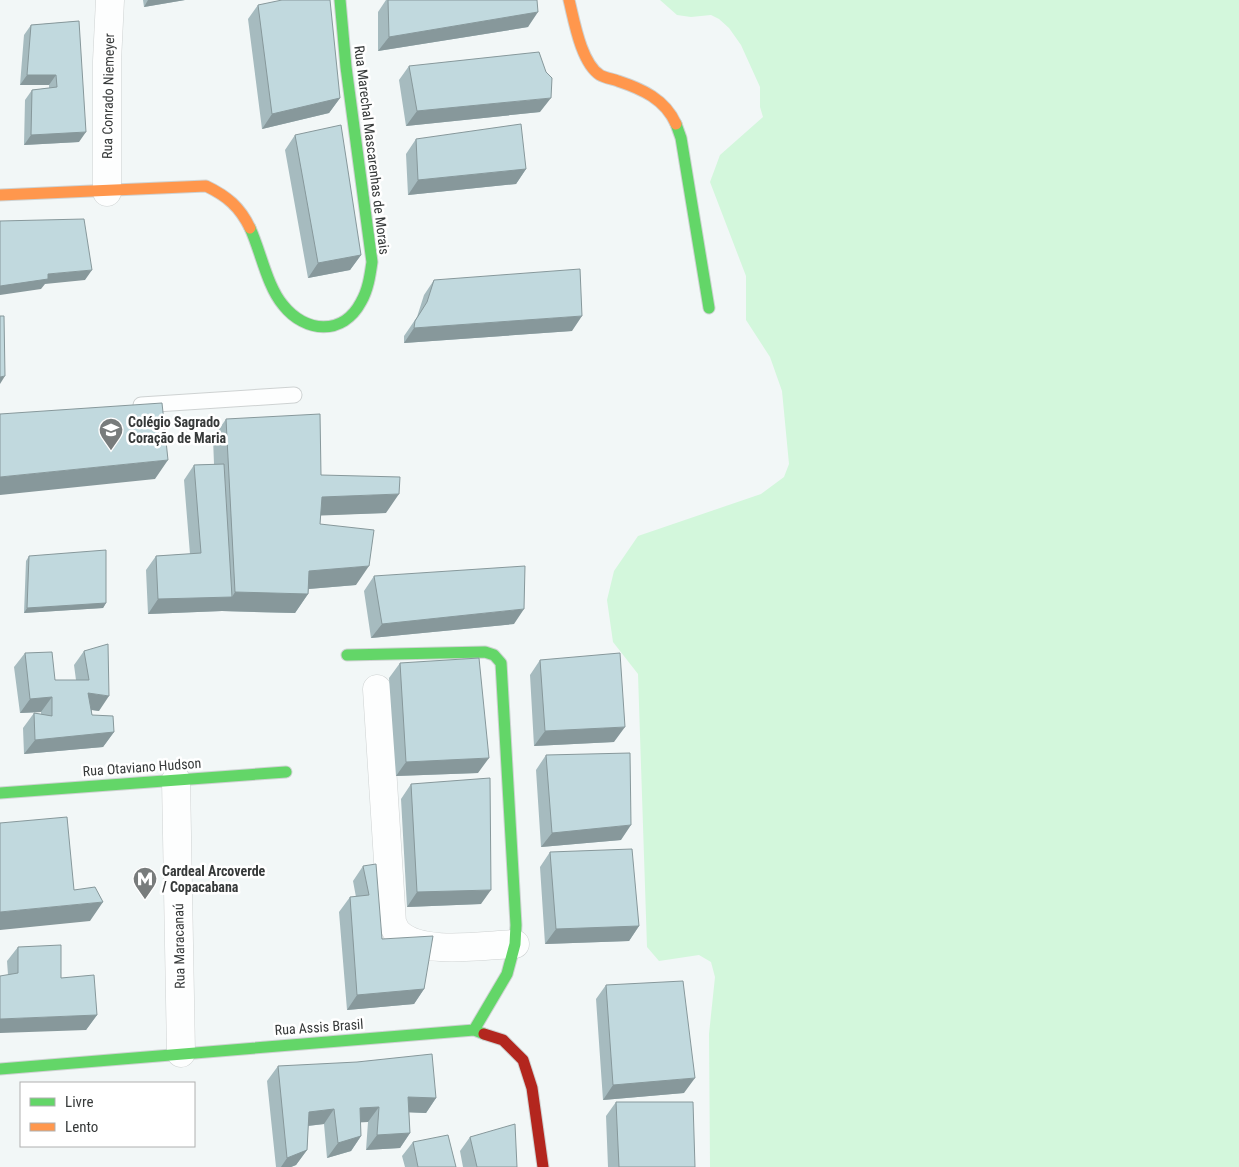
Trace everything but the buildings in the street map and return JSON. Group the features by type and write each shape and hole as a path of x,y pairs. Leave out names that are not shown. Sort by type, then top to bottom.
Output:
{"street":[{"name":"Rua Conrado Niemeyer","path":"107,192 107,61 110,0"},
{"name":"Rua Marechal Mascarenhas de Morais","path":"0,195 107,192 206,186 223,193 239,209 250,229 276,296 290,314 305,325 319,328 337,325 351,317 365,298 371,278 372,262 346,67 340,0"},
{"path":"568,0 589,63 594,69 600,75 652,94 664,104 674,120 681,138 709,308"},
{"path":"347,655 486,652 494,655 501,663 516,925 515,944 507,974 474,1030"},
{"path":"378,689 392,923 397,932 410,940 429,947 515,944"},
{"name":"Rua Otaviano Hudson","path":"0,793 286,772"},
{"name":"Rua Maracanaú","path":"176,780 181,1053"},
{"name":"Rua Assis Brasil","path":"0,1069 474,1030 503,1040 523,1060 532,1088 543,1167"}],"lane":[{"path":"127,406 294,395"}],"green space":[{"path":"660,0 1239,0 1239,1167 710,1167 709,1034 715,977 711,962 699,955 659,961 647,947 638,674 613,642 607,600 614,571 638,536 761,494 784,477 789,464 782,391 770,357 746,320 746,276 710,182 720,155 763,117 760,107 760,87 741,45 729,28 719,19 711,15 691,17 677,15"}],"traffic: fast":[{"path":"250,228 268,279 277,297 292,314 302,321 324,327 344,321 353,313 365,293 372,262 346,67 340,0"},
{"path":"676,124 681,138 709,308"},
{"path":"347,655 485,652 494,655 501,663 516,925 515,944 507,974 474,1030"},
{"path":"0,793 286,772"},
{"path":"0,1069 474,1030 484,1034"}],"traffic: slow":[{"path":"569,0 579,40 593,69 602,76 652,96 666,108 676,124"},
{"path":"0,195 206,186 232,203 242,214 250,228"}],"traffic: jam":[{"path":"484,1034 503,1040 523,1060 532,1088 543,1167"}],"place":[{"name":"Colégio Sagrado Coração de Maria","path":"111,451"},
{"name":"Cardeal Arcoverde / Copacabana","path":"145,900"}]}
